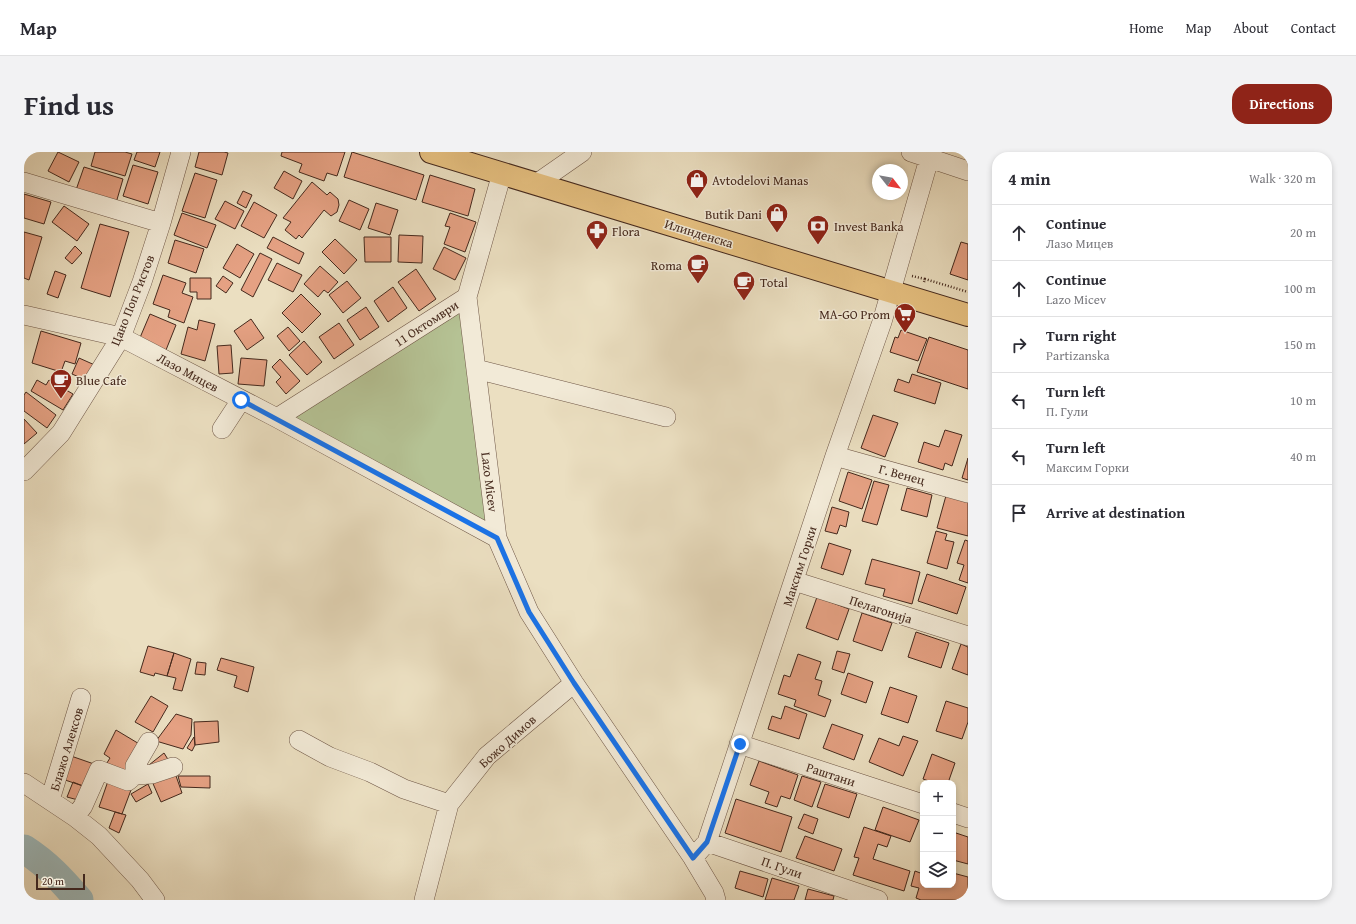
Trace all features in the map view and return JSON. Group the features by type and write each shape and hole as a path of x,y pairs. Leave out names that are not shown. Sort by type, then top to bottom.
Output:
{"main road":[{"name":"Илинденска","path":"431,152 968,315"}],"street":[{"name":"Цано Поп Ристов","path":"24,471 61,433 121,337 142,282 161,223 181,152"},
{"path":"536,184 582,152"},
{"path":"911,152 930,155 968,171"},
{"name":"Максим Горки","path":"707,842 835,456 879,330 930,155"},
{"name":"11 Октомври","path":"277,418 467,297 502,173"},
{"path":"24,182 161,223"},
{"name":"Lazo Micev","path":"467,297 497,538"},
{"name":"Лазо Мицев","path":"24,315 121,337 277,418"},
{"path":"476,369 666,417"},
{"path":"222,429 241,400"},
{"name":"Lazo Micev","path":"277,418 497,538"},
{"name":"Г. Венец","path":"835,456 968,492"},
{"path":"497,538 529,612 574,683 693,858 716,898"},
{"name":"Пелагонија","path":"794,581 968,636"},
{"name":"Божо Димов","path":"424,900 448,804 487,756 574,683"},
{"name":"Блажо Алексов","path":"50,800 81,698"},
{"path":"299,740 330,757 370,772 404,789 448,804"},
{"path":"135,775 135,766 149,742"},
{"name":"Раштани","path":"740,744 920,803"},
{"path":"75,817 83,806 99,770 128,781 135,775 152,774 172,767"},
{"name":"Блажо Алексов","path":"24,783 75,817 98,836 140,880 155,900"},
{"path":"956,814 968,818"},
{"path":"693,858 707,842"},
{"name":"П. Гули","path":"707,842 878,900"}],"green space":[{"path":"467,297 497,538 277,418"}],"building":[{"path":"58,152 79,162 69,182 48,171"},
{"path":"95,152 125,152 132,154 125,176 91,166"},
{"path":"137,152 160,152 155,167 134,160"},
{"path":"199,152 228,153 222,175 195,167"},
{"path":"282,152 345,152 337,176 327,173 324,181 299,172 302,164 281,156"},
{"path":"352,152 424,175 416,200 344,177"},
{"path":"133,165 158,172 148,204 123,196"},
{"path":"84,167 123,179 116,203 76,190"},
{"path":"284,171 302,181 293,199 274,188"},
{"path":"195,173 217,180 205,218 182,211"},
{"path":"430,175 475,189 468,216 422,202"},
{"path":"312,182 327,195 330,192 338,199 339,205 337,212 331,216 324,210 302,238 299,235 296,239 285,230 291,222 283,218"},
{"path":"243,191 252,195 246,208 237,203"},
{"path":"24,194 51,202 44,224 24,218"},
{"path":"349,200 369,209 360,230 339,221"},
{"path":"225,201 244,211 235,229 215,219"},
{"path":"254,202 277,215 264,238 241,226"},
{"path":"376,203 398,210 390,235 368,228"},
{"path":"64,206 89,224 77,241 52,222"},
{"path":"182,213 216,225 207,248 174,235"},
{"path":"450,213 476,222 465,252 444,244 450,227 445,226"},
{"path":"100,224 129,232 110,297 81,288"},
{"path":"24,232 42,237 29,280 24,278"},
{"path":"399,235 423,236 422,263 398,262"},
{"path":"273,237 304,253 299,264 267,248"},
{"path":"364,237 391,237 391,262 365,262"},
{"path":"335,239 357,260 344,274 322,252"},
{"path":"175,240 204,249 196,273 168,263"},
{"path":"961,242 968,244 968,280 950,274"},
{"path":"237,244 254,254 240,278 223,268"},
{"path":"75,246 82,253 72,264 65,258"},
{"path":"444,247 466,258 455,280 433,269"},
{"path":"260,253 272,259 253,297 241,290"},
{"path":"277,263 302,275 293,292 268,280"},
{"path":"320,266 338,282 328,293 324,290 318,297 304,284"},
{"path":"416,269 436,299 419,311 398,282"},
{"path":"55,271 66,275 58,298 47,294"},
{"path":"163,275 186,283 182,293 193,297 184,323 168,317 170,310 153,304"},
{"path":"223,276 233,283 226,293 216,286"},
{"path":"190,278 211,278 211,299 197,299 197,292 190,292"},
{"path":"347,281 361,298 343,313 329,295"},
{"path":"393,287 407,308 388,322 374,301"},
{"path":"301,294 321,314 302,333 282,313"},
{"path":"366,307 379,327 360,340 347,320"},
{"path":"150,314 176,325 166,350 139,340"},
{"path":"251,319 264,338 247,350 234,331"},
{"path":"199,320 215,324 205,361 181,354 188,327 197,330"},
{"path":"339,323 354,345 334,359 319,337"},
{"path":"288,327 300,341 289,351 277,336"},
{"path":"901,330 927,339 918,361 890,352 895,337 898,338"},
{"path":"41,331 81,343 75,364 65,361 61,372 32,363"},
{"path":"929,337 968,350 968,389 917,372"},
{"path":"304,341 322,362 307,375 289,355"},
{"path":"231,345 233,373 219,374 217,346"},
{"path":"79,358 97,366 90,382 72,374"},
{"path":"241,358 267,360 264,386 238,384"},
{"path":"280,359 300,381 286,394 276,382 281,377 272,367"},
{"path":"912,374 941,383 935,404 894,391 898,379 909,383"},
{"path":"37,380 46,385 49,380 73,394 63,410 31,391"},
{"path":"26,392 56,415 47,428 24,411 24,395"},
{"path":"873,415 898,423 885,457 861,448"},
{"path":"24,419 37,433 24,444"},
{"path":"945,430 962,435 952,466 945,463 943,470 918,462 924,442 939,447"},
{"path":"968,458 968,480 962,478"},
{"path":"848,472 872,480 862,509 839,501"},
{"path":"874,481 889,485 877,525 862,521"},
{"path":"907,488 932,495 927,517 901,510"},
{"path":"947,492 968,498 968,536 937,528"},
{"path":"832,507 849,512 846,527 840,525 837,534 825,531"},
{"path":"936,531 947,534 945,540 954,542 947,569 927,563"},
{"path":"965,540 968,541 968,583 959,580 964,565 957,563"},
{"path":"829,543 851,550 843,575 821,568"},
{"path":"872,559 920,572 912,604 883,596 885,589 865,584"},
{"path":"927,574 966,587 957,614 918,601"},
{"path":"817,597 849,609 838,640 806,628"},
{"path":"862,613 892,623 882,651 853,641"},
{"path":"916,632 949,643 941,668 908,657"},
{"path":"961,644 968,647 968,675 952,669"},
{"path":"148,646 174,653 167,676 155,673 154,676 140,672"},
{"path":"837,651 850,654 844,673 832,669"},
{"path":"174,653 191,659 182,691 173,689 176,678 167,676"},
{"path":"798,654 821,662 815,679 822,681 818,695 831,700 825,717 794,706 796,700 778,694 784,675 790,677"},
{"path":"221,658 254,667 248,692 234,687 237,676 217,670"},
{"path":"197,662 206,663 205,675 195,674"},
{"path":"848,673 873,682 866,703 841,694"},
{"path":"890,687 917,696 908,723 881,714"},
{"path":"151,696 168,706 153,732 135,722"},
{"path":"946,701 968,708 968,722 962,739 936,731"},
{"path":"785,706 807,714 799,739 768,729 772,716 781,719"},
{"path":"176,714 192,719 191,735 183,749 156,741"},
{"path":"218,721 219,742 195,745 194,722"},
{"path":"832,724 863,735 854,760 823,748"},
{"path":"116,730 141,745 123,775 105,766 110,758 104,754"},
{"path":"903,736 918,741 903,776 869,762 879,738 899,746"},
{"path":"194,737 195,745 192,751 187,748"},
{"path":"164,753 169,761 158,767 149,765"},
{"path":"932,754 955,763 949,780 923,779"},
{"path":"71,756 94,764 86,787 62,779"},
{"path":"759,761 798,775 790,799 781,796 777,807 765,803 769,792 750,785"},
{"path":"175,773 182,793 161,802 151,779"},
{"path":"178,776 210,776 210,788 181,787"},
{"path":"802,776 821,782 812,807 794,800"},
{"path":"108,781 131,790 122,814 99,807"},
{"path":"73,782 83,786 78,800 67,797"},
{"path":"148,784 152,793 136,802 131,794"},
{"path":"825,784 857,794 849,818 817,807"},
{"path":"736,799 792,817 781,852 725,833"},
{"path":"883,807 919,820 910,842 875,830"},
{"path":"115,812 126,815 119,833 109,828"},
{"path":"804,814 818,819 813,834 798,828"},
{"path":"864,827 891,836 887,847 878,844 873,859 910,871 904,891 853,875 859,858 854,857"},
{"path":"956,833 968,837 968,864 956,861"},
{"path":"805,836 842,849 834,871 796,858"},
{"path":"740,871 768,879 763,897 735,888"},
{"path":"915,871 920,873 920,888 956,888 956,874 968,877 968,894 967,893 965,900 921,900 916,898 919,888 911,886"},
{"path":"772,878 799,886 794,900 765,900"},
{"path":"808,889 834,896 833,900 805,900"}],"waterway":[{"path":"24,849 40,860 53,872 79,900"}],"place":[{"name":"Avtodelovi Manas","path":"697,200"},
{"name":"Butik Dani","path":"777,234"},
{"name":"Invest Banka","path":"818,246"},
{"name":"Flora","path":"597,250"},
{"name":"Roma","path":"698,284"},
{"name":"Total","path":"744,302"},
{"name":"MA-GO Prom","path":"905,334"},
{"name":"Blue Cafe","path":"61,400"}],"route":[{"path":"241,400 277,418 388,480 497,538 529,612 574,683 693,858 707,842 740,744"}]}
